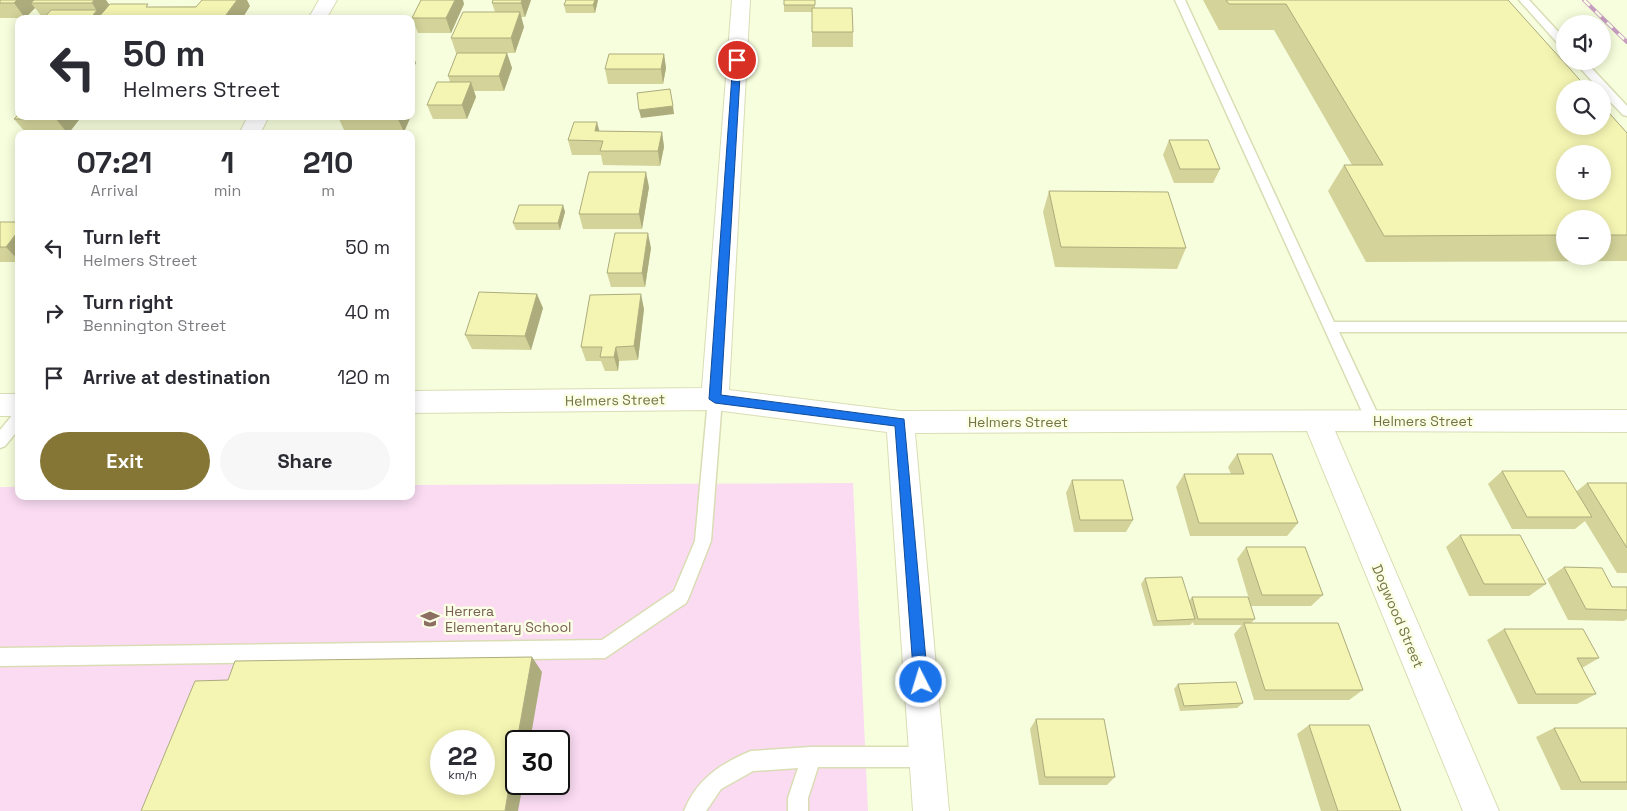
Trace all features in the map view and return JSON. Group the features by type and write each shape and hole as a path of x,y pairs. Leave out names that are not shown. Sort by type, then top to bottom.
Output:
{"street":[{"path":"319,15 328,0"},
{"path":"715,399 741,0"},
{"name":"Helmers Street","path":"415,402 715,399 900,422 1627,421"},
{"path":"0,405 15,405"},
{"name":"Dogwood Street","path":"1316,420 1481,811"},
{"path":"900,422 931,811"}],"lane":[{"path":"1180,0 1373,421"},
{"path":"1524,0 1556,35"},
{"path":"1588,70 1627,114"},
{"path":"1330,328 1627,326"},
{"path":"0,656 605,649 680,598 703,541 715,399"},
{"path":"0,442 15,421"},
{"path":"798,811 798,798 812,757"},
{"path":"694,811 714,782 751,761 812,757 927,757"}],"shaded area":[{"name":"Herrera Elementary School","path":"853,483 868,811 0,811 0,487 15,487 15,500 415,500 415,485"}],"building":[{"path":"0,0 17,0 14,3 0,3"},
{"path":"34,0 94,0 92,3 31,3"},
{"path":"202,0 237,0 226,15 100,15 110,4 148,4 146,7 196,7"},
{"path":"421,0 455,0 446,18 415,18 414,15"},
{"path":"493,0 522,0 521,3 492,3"},
{"path":"566,0 595,0 593,5 564,5"},
{"path":"784,0 815,0 815,5 784,5"},
{"path":"1226,0 1508,0 1556,53 1556,70 1571,70 1580,80 1556,80 1556,135 1611,135 1611,115 1627,133 1627,235 1611,235 1611,210 1556,210 1556,235 1384,236 1344,165 1383,165 1286,4 1229,4"},
{"path":"812,8 852,8 853,32 812,32"},
{"path":"51,10 97,10 93,15 47,15"},
{"path":"463,12 520,12 511,38 451,38"},
{"path":"457,53 507,53 499,76 448,76"},
{"path":"609,54 664,54 661,69 605,69"},
{"path":"437,82 471,82 462,105 427,105"},
{"path":"670,89 673,106 639,110 637,93"},
{"path":"574,122 597,122 595,131 662,132 658,151 600,151 603,141 568,140"},
{"path":"1169,140 1208,140 1220,169 1180,169"},
{"path":"589,172 646,172 639,214 579,214"},
{"path":"1049,191 1168,192 1186,248 1061,247"},
{"path":"519,205 563,205 558,223 513,223"},
{"path":"0,222 15,222 15,235 6,247 0,247"},
{"path":"615,233 648,233 642,273 607,273"},
{"path":"479,292 537,294 525,336 465,335"},
{"path":"641,294 634,346 616,347 614,357 600,357 602,347 581,347 590,295"},
{"path":"1237,454 1272,454 1298,523 1199,523 1184,474 1244,474"},
{"path":"1502,471 1564,471 1592,517 1527,517"},
{"path":"1072,480 1123,480 1133,520 1080,520"},
{"path":"1587,483 1627,483 1627,548"},
{"path":"1460,535 1520,535 1546,584 1484,584"},
{"path":"1246,547 1305,547 1323,595 1262,595"},
{"path":"1564,567 1602,568 1612,587 1627,587 1627,610 1586,609"},
{"path":"1182,577 1195,619 1157,621 1145,578"},
{"path":"1192,597 1248,597 1255,619 1198,619"},
{"path":"1244,623 1338,623 1363,690 1265,690"},
{"path":"1504,629 1583,629 1599,658 1577,658 1596,694 1536,694"},
{"path":"532,657 519,730 505,730 505,795 508,795 505,811 141,811 195,681 228,680 235,661"},
{"path":"1236,682 1243,703 1184,706 1178,684"},
{"path":"1036,719 1104,719 1115,777 1045,777"},
{"path":"1309,725 1369,725 1401,811 1338,811"},
{"path":"1554,728 1627,728 1627,782 1581,782"}],"railway":[{"path":"1584,0 1627,42"}],"place":[{"name":"Herrera Elementary School","path":"430,619"}],"route":[{"path":"737,60 715,399 900,422 921,682"}]}
